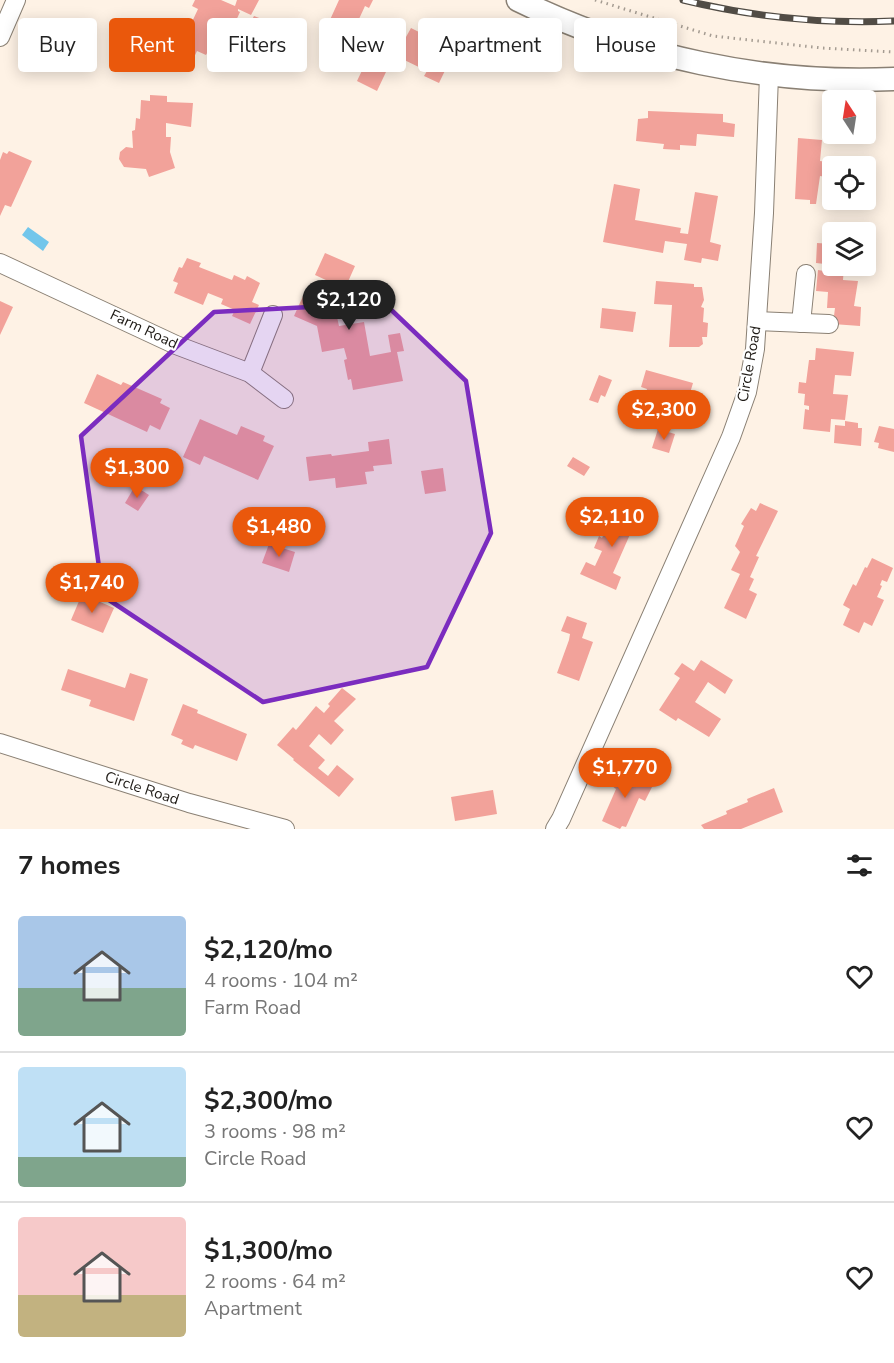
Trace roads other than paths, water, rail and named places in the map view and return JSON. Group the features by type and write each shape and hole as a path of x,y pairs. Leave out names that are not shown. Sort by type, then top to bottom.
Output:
{"main road":[{"path":"518,0 546,14 596,33 657,52 714,66 769,75 823,79 894,79"}],"street":[{"path":"0,37 16,0"},
{"name":"Circle Road","path":"555,829 731,437 747,392 755,350 764,213 769,75"},
{"name":"Farm Road","path":"0,263 176,345 250,373 285,399"},
{"path":"801,323 806,274"},
{"path":"250,373 273,315"},
{"path":"757,321 829,324"},
{"name":"Circle Road","path":"0,743 189,803 285,829"}],"water":[{"path":"28,227 49,242 43,251 22,235"}],"railway":[{"path":"683,0 736,11 788,18 894,21"}]}
